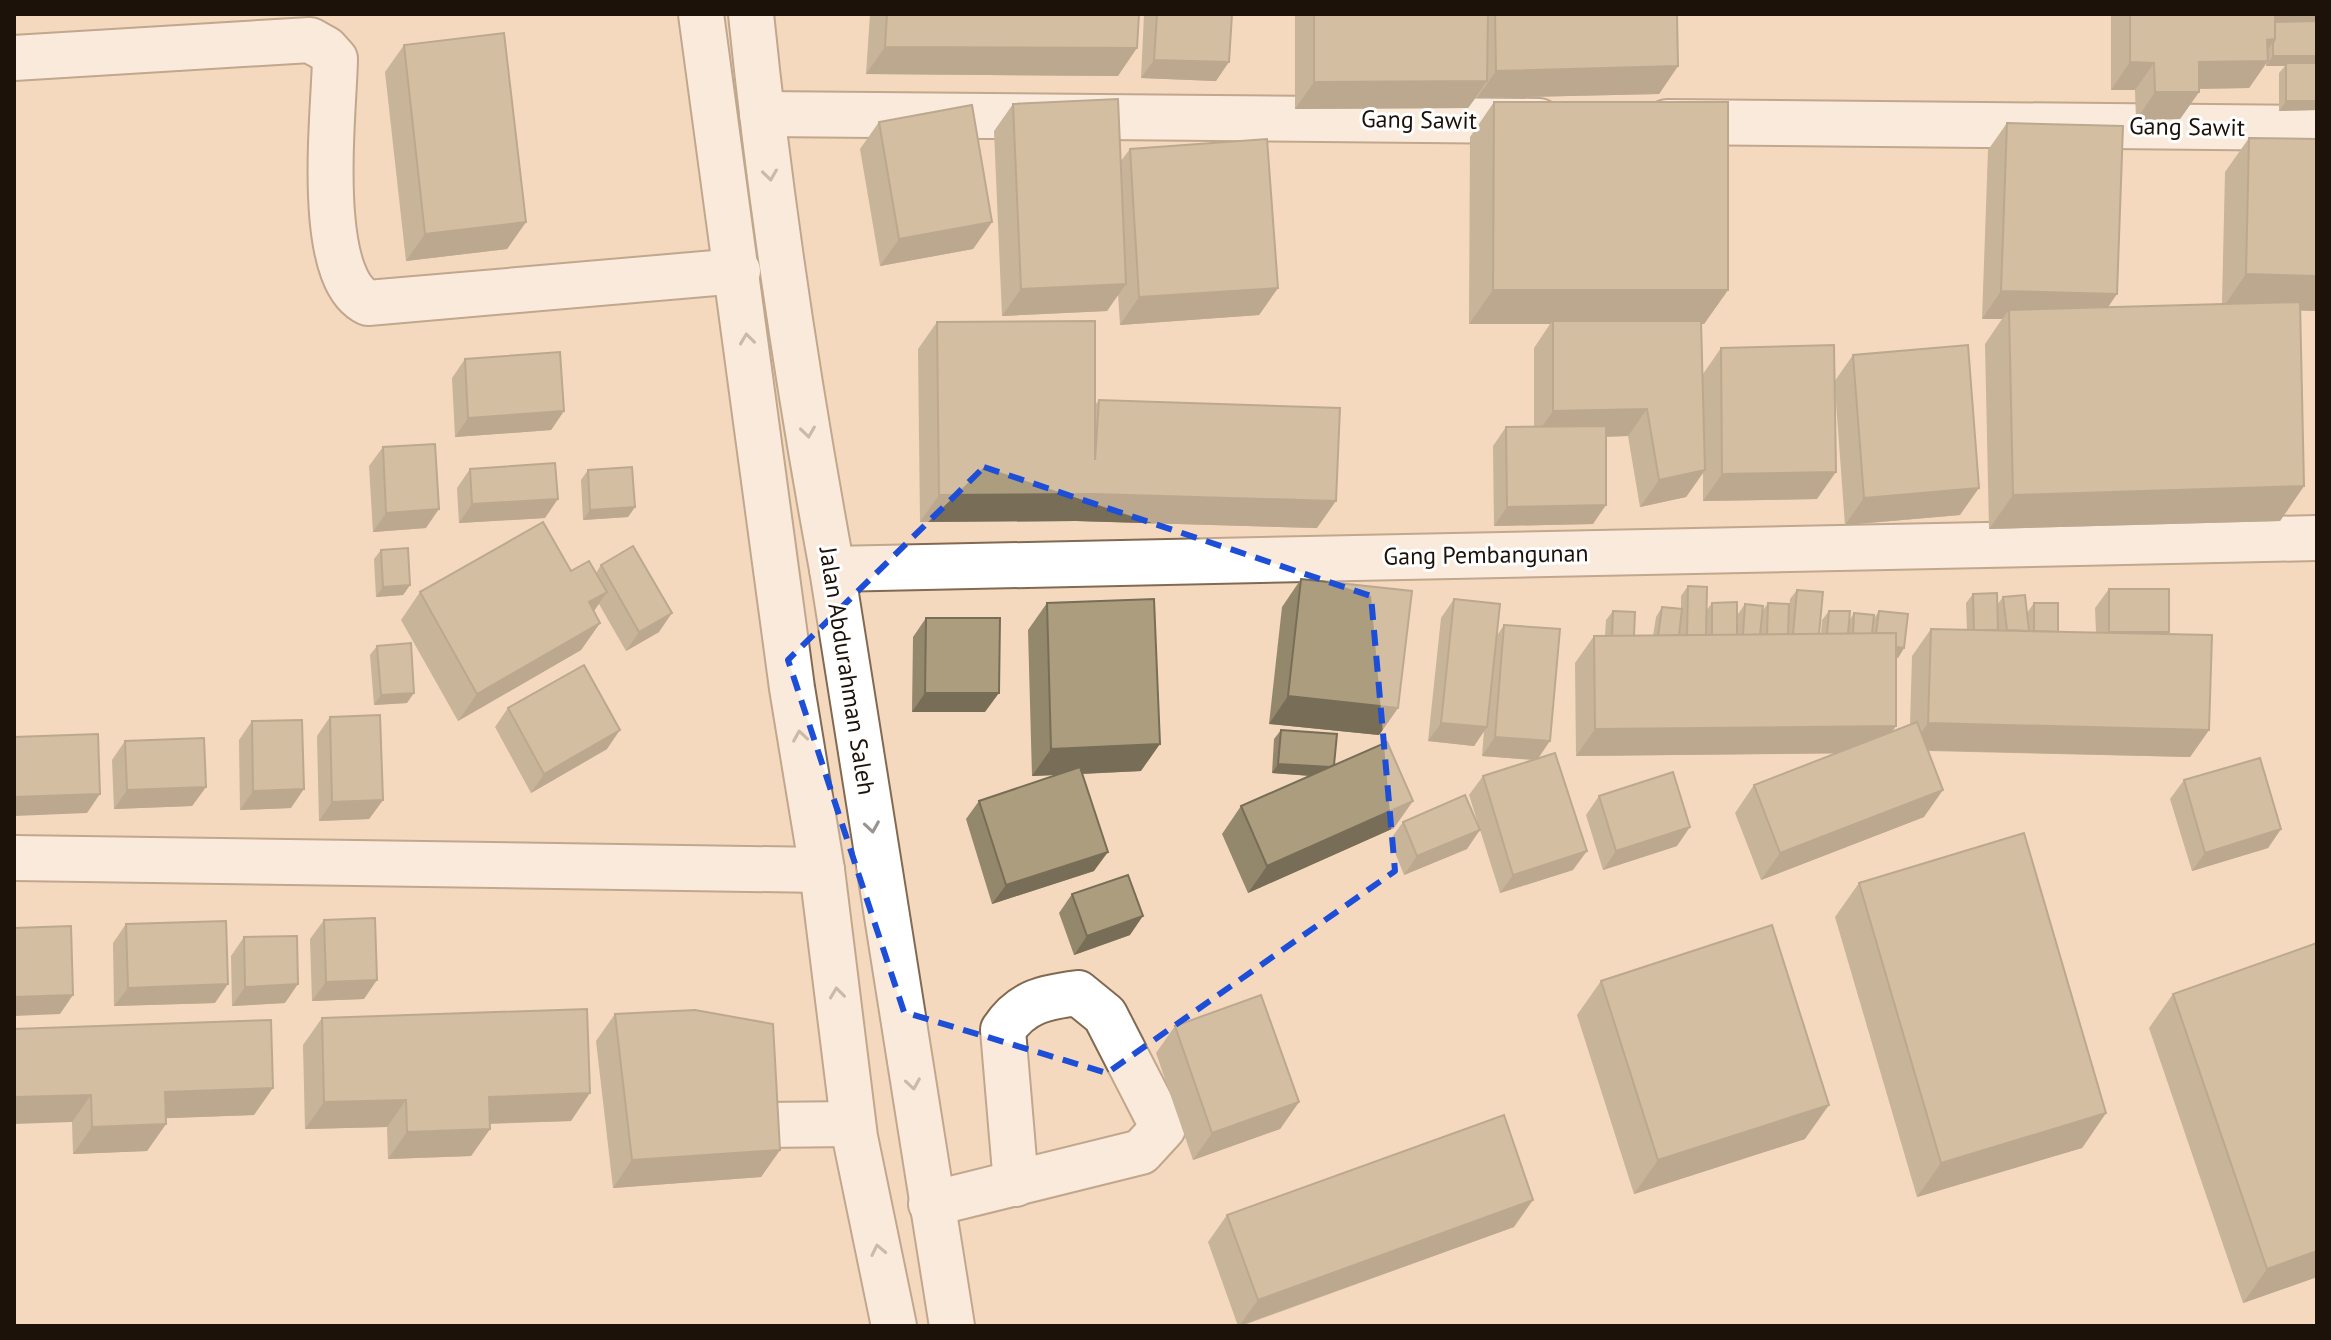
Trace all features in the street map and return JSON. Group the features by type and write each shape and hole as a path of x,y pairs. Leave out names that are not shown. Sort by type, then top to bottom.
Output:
{"street":[{"path":"701,14 792,688 822,870 853,1124 894,1326"},
{"name":"Jalan Abdurahman Saleh","path":"751,14 762,114 812,460 952,1326"},
{"path":"14,58 310,40 326,49 335,59 331,224 347,284 355,297 368,303 738,271"},
{"name":"Gang Sawit","path":"762,114 1571,122"},
{"name":"Gang Sawit","path":"1635,122 2317,128"},
{"name":"Gang Pembangunan","path":"832,569 2317,538"},
{"path":"14,858 822,870"},
{"path":"931,1204 1016,1184 1141,1152 1163,1128 1105,1015 1078,993 1038,999 1013,1015 1003,1030 1016,1184"},
{"path":"764,1125 853,1124"}],"highlighted area":[{"path":"984,467 1371,596 1395,871 1107,1073 904,1012 788,660"}],"building":[{"path":"887,14 1139,14 1137,48 885,47"},
{"path":"1157,14 1232,14 1229,62 1154,60"},
{"path":"1314,14 1488,14 1487,81 1314,82"},
{"path":"1495,14 1677,14 1678,66 1496,71"},
{"path":"2130,14 2275,14 2275,39 2267,40 2268,61 2199,62 2199,92 2155,92 2154,63 2130,62"},
{"path":"2275,14 2317,14 2317,17 2275,17"},
{"path":"2317,21 2317,56 2273,56 2275,22"},
{"path":"504,33 526,222 425,234 404,45"},
{"path":"2286,63 2317,63 2317,101 2286,101"},
{"path":"1118,99 1126,284 1021,289 1013,104"},
{"path":"1494,102 1728,102 1728,290 1493,290"},
{"path":"972,105 992,222 899,239 879,122"},
{"path":"2007,123 2123,126 2117,294 2001,291"},
{"path":"2249,138 2317,139 2317,276 2246,274"},
{"path":"1267,139 1278,288 1139,297 1130,149"},
{"path":"2300,302 2304,486 2013,495 2009,310"},
{"path":"1095,321 1095,460 1099,400 1340,408 1336,501 1095,494 939,495 937,322"},
{"path":"1553,321 1701,321 1705,470 1659,480 1647,409 1553,411"},
{"path":"1834,345 1836,472 1722,474 1721,348"},
{"path":"1968,345 1979,488 1864,498 1853,355"},
{"path":"560,352 564,411 468,418 465,359"},
{"path":"1606,426 1606,505 1507,507 1506,427"},
{"path":"435,444 439,509 386,513 383,447"},
{"path":"555,463 558,499 472,504 470,469"},
{"path":"632,467 635,507 590,510 588,470"},
{"path":"543,522 571,571 589,561 607,592 589,602 600,623 477,694 420,592"},
{"path":"633,546 672,613 639,632 601,565"},
{"path":"408,548 410,585 383,587 381,550"},
{"path":"1301,579 1412,591 1398,708 1288,696"},
{"path":"1688,586 1707,587 1706,635 1687,635"},
{"path":"2109,589 2169,589 2169,632 2109,632"},
{"path":"1797,590 1823,592 1819,634 1793,634"},
{"path":"1997,593 1998,630 1974,630 1973,594"},
{"path":"2025,595 2029,631 2007,630 2003,597"},
{"path":"1154,599 1160,744 1051,749 1047,603"},
{"path":"1454,599 1500,604 1487,727 1441,723"},
{"path":"1737,602 1737,635 1712,635 1712,603"},
{"path":"1768,603 1789,604 1788,634 1767,635"},
{"path":"2034,603 2058,603 2058,632 2034,631"},
{"path":"1745,604 1763,606 1760,635 1743,635"},
{"path":"1662,607 1682,609 1679,635 1658,636"},
{"path":"1613,611 1635,612 1634,636 1612,636"},
{"path":"1829,611 1850,611 1848,634 1827,634"},
{"path":"1879,611 1908,614 1904,648 1896,647 1896,633 1876,633"},
{"path":"1854,613 1874,615 1872,634 1853,634"},
{"path":"926,618 1000,618 999,693 925,693"},
{"path":"1504,625 1560,629 1550,741 1495,737"},
{"path":"1931,629 2212,635 2209,730 1928,723"},
{"path":"1896,633 1896,726 1595,729 1594,636"},
{"path":"411,643 414,693 381,695 377,646"},
{"path":"584,665 620,730 544,774 508,708"},
{"path":"380,715 383,800 332,802 330,717"},
{"path":"302,720 304,789 253,791 252,721"},
{"path":"1917,722 1943,790 1780,853 1754,785"},
{"path":"1281,730 1337,734 1334,765 1278,764"},
{"path":"98,734 100,794 14,797 14,737"},
{"path":"204,738 206,787 127,790 125,741"},
{"path":"1387,742 1413,801 1267,866 1241,806"},
{"path":"1555,753 1587,851 1513,875 1483,776"},
{"path":"2260,758 2281,829 2205,853 2184,780"},
{"path":"1080,767 1108,852 1006,885 979,801"},
{"path":"1673,772 1690,827 1616,851 1599,796"},
{"path":"1465,795 1480,830 1417,856 1403,822"},
{"path":"2024,833 2106,1113 1941,1163 1859,883"},
{"path":"1128,875 1143,916 1087,936 1072,894"},
{"path":"375,918 377,980 326,982 324,920"},
{"path":"226,921 228,984 128,988 126,924"},
{"path":"1772,925 1829,1105 1658,1160 1601,981"},
{"path":"71,926 73,995 14,997 14,928"},
{"path":"297,936 298,984 245,987 244,937"},
{"path":"2317,943 2317,1251 2267,1269 2173,994"},
{"path":"1261,995 1299,1102 1212,1133 1175,1026"},
{"path":"587,1009 590,1093 489,1097 490,1129 407,1132 406,1100 324,1102 322,1018"},
{"path":"695,1010 773,1024 780,1150 632,1160 615,1014"},
{"path":"271,1020 273,1088 165,1092 166,1124 92,1127 91,1095 14,1097 14,1029"},
{"path":"1504,1115 1533,1200 1258,1300 1227,1215"}]}
